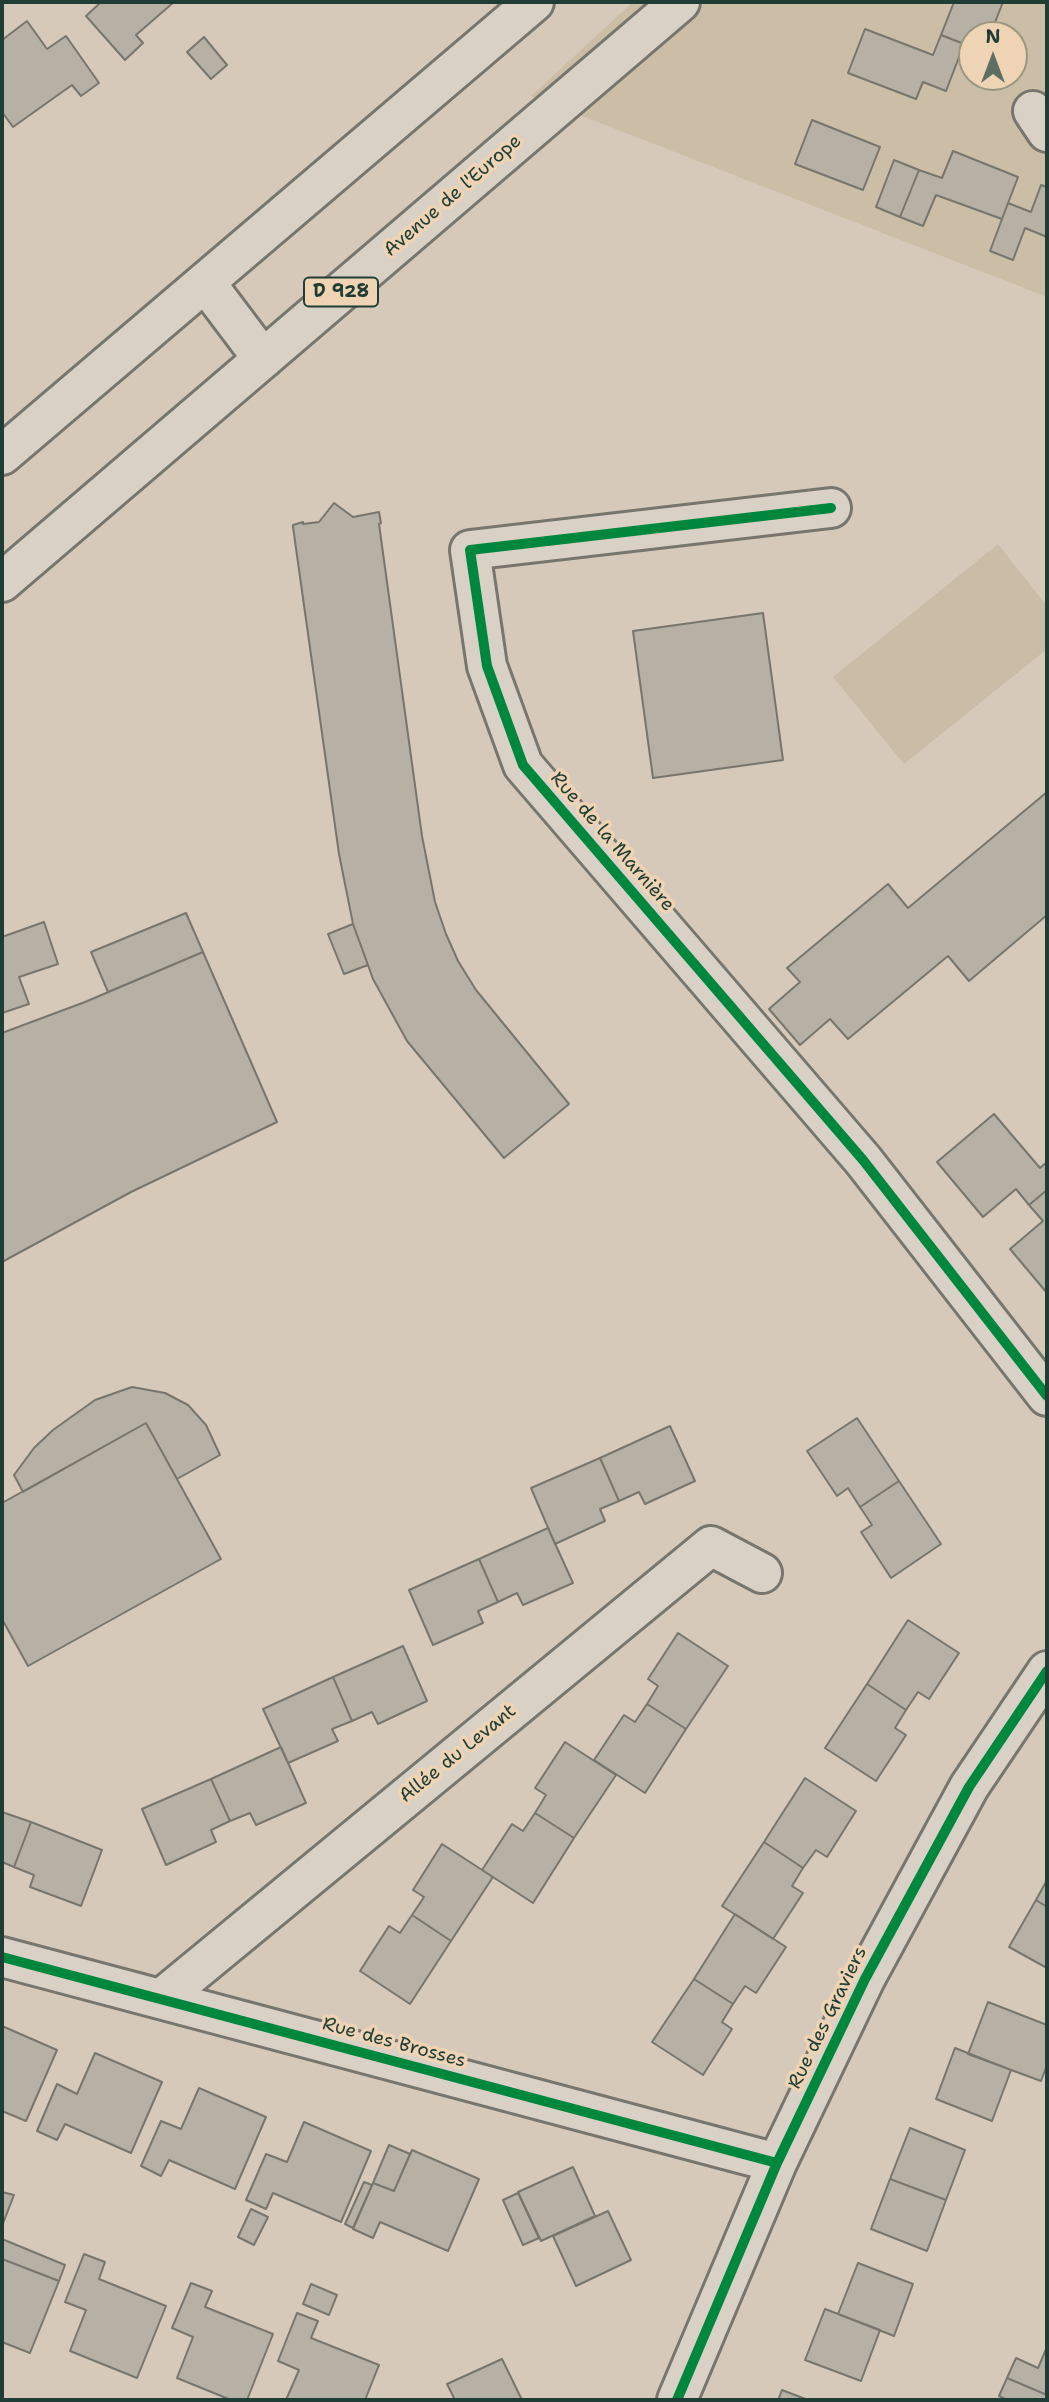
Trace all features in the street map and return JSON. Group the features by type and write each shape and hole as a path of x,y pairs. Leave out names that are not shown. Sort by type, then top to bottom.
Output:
{"street":[{"path":"2,455 534,2"},
{"name":"Avenue de l'Europe","path":"2,582 680,2"},
{"path":"205,282 262,359"},
{"name":"Rue de la Marnière","path":"831,508 470,550 486,666 523,765 863,1160 1047,1396"},
{"name":"Allée du Levant","path":"161,1999 711,1546 762,1573"},
{"name":"Rue des Graviers","path":"677,2400 777,2163 865,1979 969,1787 1047,1671"},
{"name":"Rue des Brosses","path":"2,1956 777,2163"}],"shaded area":[{"path":"633,2 1047,2 1047,297 531,96"},
{"path":"998,544 1047,606 1047,649 904,764 833,677"}],"building":[{"path":"101,2 174,2 136,35 143,43 125,60 86,16"},
{"path":"954,2 1003,2 996,21 958,21 958,42 941,35"},
{"path":"27,21 47,49 66,36 99,83 81,96 72,85 13,127 2,112 2,40"},
{"path":"865,29 933,55 941,35 958,42 958,60 946,91 923,82 916,99 848,73"},
{"path":"204,37 227,65 211,79 187,52"},
{"path":"812,120 880,147 863,190 795,164"},
{"path":"953,151 1018,177 1002,219 936,195 923,226 900,217 919,170 942,178"},
{"path":"894,160 919,170 900,217 876,207"},
{"path":"1041,185 1047,187 1047,237 1025,228 1013,260 990,251 1008,203 1031,212"},
{"path":"334,503 353,517 379,512 422,836 435,902 446,934 458,961 476,990 569,1104 504,1158 407,1041 373,979 353,924 339,854 293,527 303,522 319,522"},
{"path":"763,613 783,760 653,778 633,631"},
{"path":"1047,792 1047,915 969,981 948,956 848,1039 830,1019 800,1045 769,1009 800,982 787,968 888,884 908,908"},
{"path":"186,913 203,952 108,992 91,952"},
{"path":"44,922 58,964 19,977 29,1004 2,1013 2,937"},
{"path":"353,924 368,965 344,974 328,934"},
{"path":"203,952 277,1122 131,1192 2,1262 2,1033 85,1002"},
{"path":"994,1114 1040,1168 1047,1162 1047,1190 1029,1205 1016,1189 983,1217 937,1162"},
{"path":"1047,1190 1047,1293 1010,1249 1043,1221 1029,1205"},
{"path":"132,1387 165,1393 188,1405 206,1425 220,1455 177,1479 146,1423 23,1492 14,1475 34,1448 53,1430 95,1400"},
{"path":"857,1418 899,1481 860,1507 848,1488 837,1496 807,1451"},
{"path":"146,1423 221,1559 28,1666 2,1619 2,1503"},
{"path":"670,1426 695,1481 645,1504 639,1492 619,1501 600,1458"},
{"path":"600,1458 619,1501 600,1509 605,1521 555,1544 531,1488"},
{"path":"899,1481 941,1544 891,1578 861,1532 872,1525 860,1507"},
{"path":"548,1528 573,1583 523,1605 517,1593 498,1602 479,1559"},
{"path":"479,1559 498,1602 478,1611 483,1623 433,1645 409,1590"},
{"path":"908,1620 959,1653 929,1699 918,1692 906,1710 867,1684"},
{"path":"678,1633 728,1666 686,1729 647,1704 658,1686 648,1679"},
{"path":"403,1646 427,1701 378,1724 372,1712 352,1721 333,1677"},
{"path":"333,1677 352,1721 332,1729 338,1741 288,1763 263,1709"},
{"path":"867,1684 906,1710 895,1728 906,1735 876,1781 825,1748"},
{"path":"647,1704 686,1729 645,1793 594,1760 624,1715 635,1722"},
{"path":"565,1742 616,1775 574,1838 535,1813 546,1795 535,1788"},
{"path":"281,1747 306,1803 256,1825 250,1813 230,1821 211,1779"},
{"path":"805,1778 856,1811 827,1857 816,1850 803,1868 764,1842"},
{"path":"211,1779 230,1821 211,1830 216,1842 166,1865 142,1809"},
{"path":"2,1812 31,1822 14,1867 2,1862"},
{"path":"535,1813 574,1838 533,1903 482,1870 512,1824 523,1831"},
{"path":"31,1822 102,1850 81,1906 30,1887 34,1875 14,1867"},
{"path":"764,1842 803,1868 792,1886 803,1893 773,1939 722,1906"},
{"path":"442,1844 493,1877 451,1941 412,1915 424,1897 413,1890"},
{"path":"1047,1880 1047,1907 1036,1900"},
{"path":"1036,1900 1047,1907 1047,1968 1009,1947"},
{"path":"735,1914 786,1947 756,1993 745,1986 733,2004 694,1979"},
{"path":"412,1915 451,1941 410,2004 360,1971 389,1926 400,1933"},
{"path":"694,1979 733,2004 722,2022 732,2029 703,2075 652,2042"},
{"path":"988,2002 1047,2025 1047,2065 1041,2081 968,2054"},
{"path":"2,2026 57,2050 26,2121 2,2111"},
{"path":"955,2048 1011,2070 992,2121 936,2099"},
{"path":"95,2053 162,2082 131,2153 65,2124 57,2140 37,2131 57,2084 77,2094"},
{"path":"199,2088 266,2117 235,2189 169,2160 161,2176 141,2166 161,2121 181,2129"},
{"path":"304,2122 371,2151 341,2222 273,2193 266,2209 246,2200 266,2154 287,2162"},
{"path":"910,2128 965,2150 946,2200 890,2179"},
{"path":"389,2145 410,2154 394,2191 373,2183"},
{"path":"412,2150 479,2179 448,2251 380,2222 373,2238 353,2229 373,2183 394,2191"},
{"path":"573,2167 595,2216 541,2241 518,2192"},
{"path":"890,2179 946,2200 927,2251 871,2229"},
{"path":"364,2182 372,2185 353,2228 345,2224"},
{"path":"2,2192 14,2195 2,2226"},
{"path":"518,2193 539,2238 523,2245 503,2200"},
{"path":"251,2209 268,2217 254,2245 238,2237"},
{"path":"608,2211 631,2260 576,2286 553,2236"},
{"path":"2,2239 65,2265 59,2281 2,2259"},
{"path":"84,2254 105,2262 99,2279 166,2306 137,2378 70,2351 86,2310 65,2302"},
{"path":"2,2259 59,2281 30,2353 2,2342"},
{"path":"858,2263 913,2284 894,2336 838,2314"},
{"path":"191,2283 212,2291 205,2307 273,2334 247,2400 231,2400 177,2378 193,2337 172,2328"},
{"path":"311,2284 337,2295 329,2315 303,2304"},
{"path":"825,2309 880,2330 861,2381 805,2360"},
{"path":"297,2313 318,2321 311,2338 379,2365 365,2400 286,2400 299,2370 278,2361"},
{"path":"1047,2347 1047,2395 1007,2378 1016,2358 1038,2368"},
{"path":"502,2359 522,2400 455,2400 447,2384"},
{"path":"1007,2378 1047,2395 1047,2400 1007,2400 999,2396"},
{"path":"782,2390 808,2400 778,2400"}],"cycle path":[{"path":"831,508 470,550 487,666 523,765 863,1160 1047,1396"},
{"path":"677,2400 777,2163 865,1979 969,1787 1047,1671"},
{"path":"2,1957 777,2163"}]}
